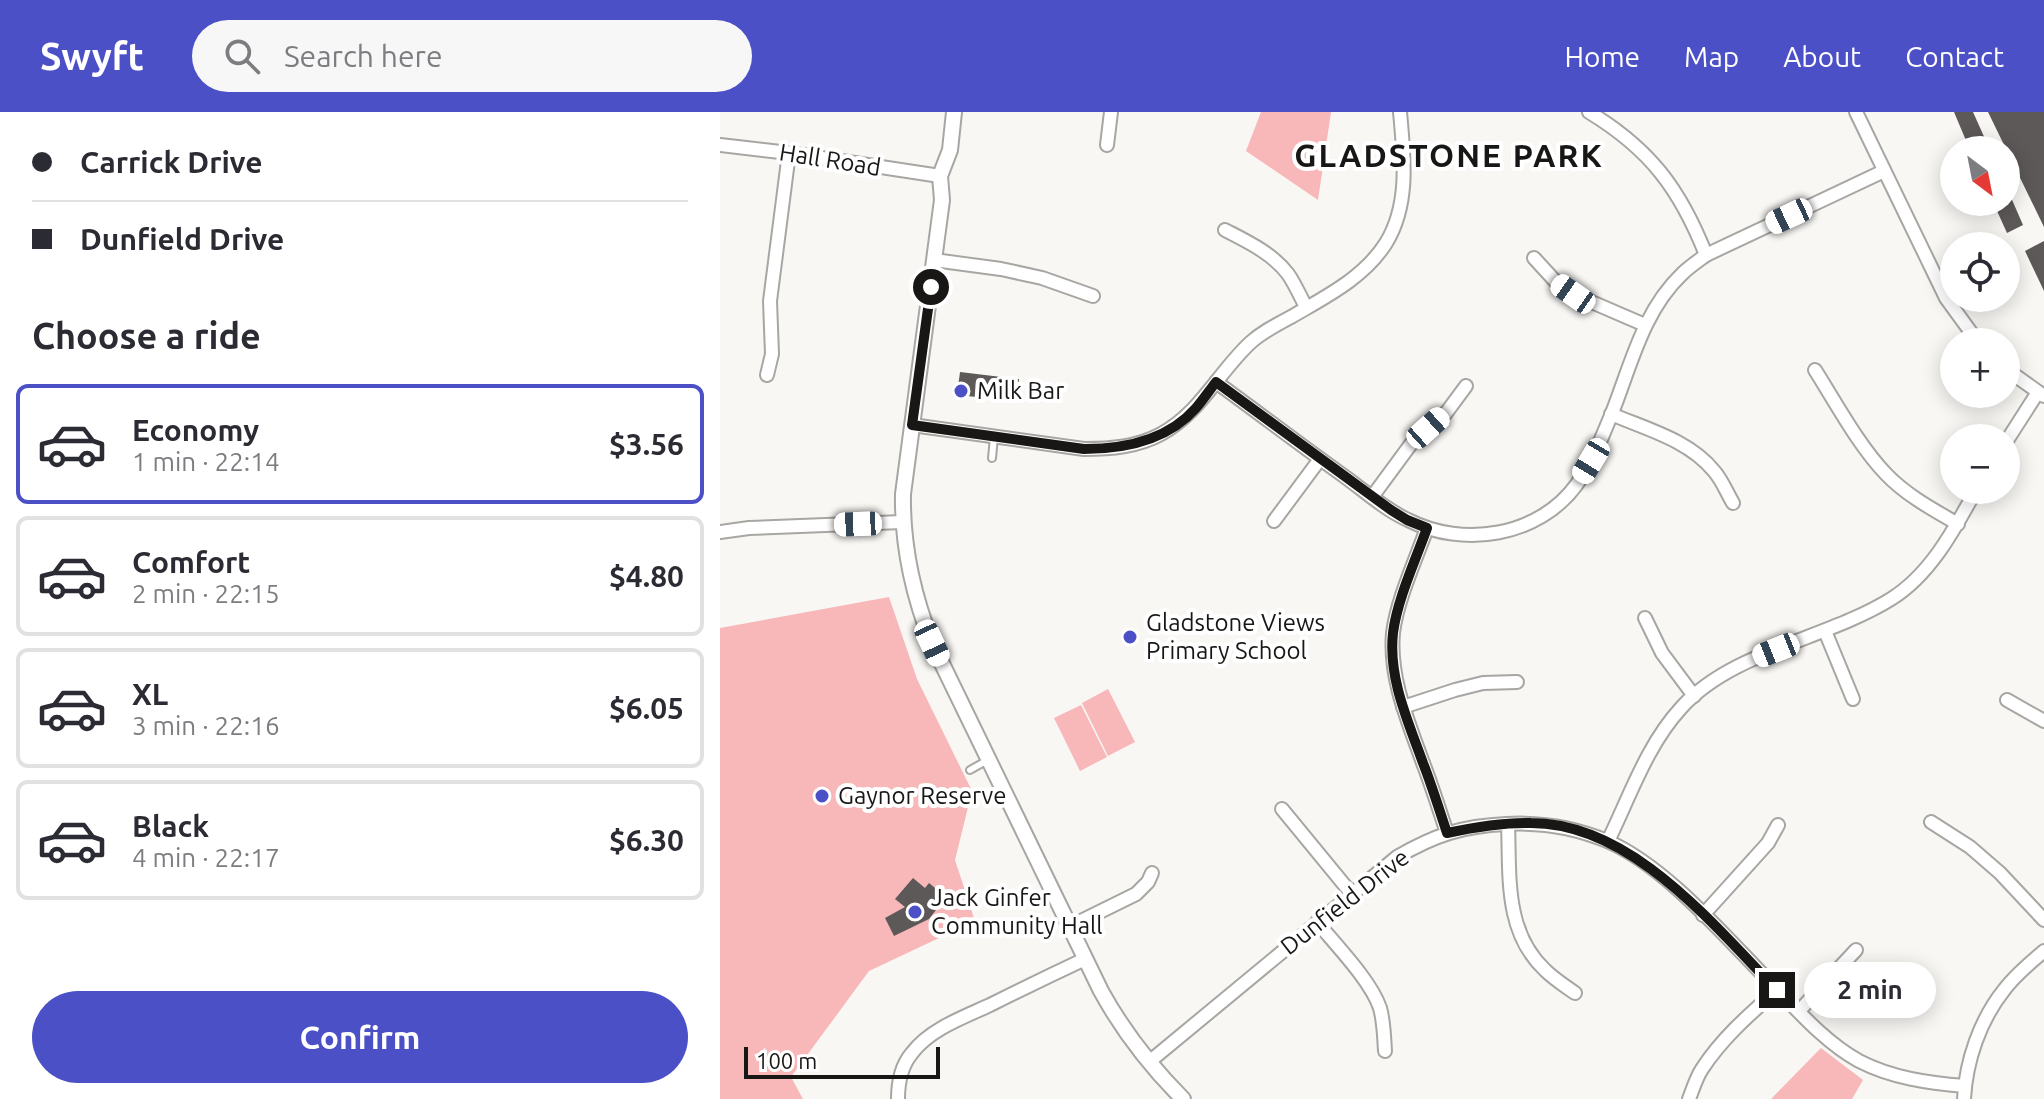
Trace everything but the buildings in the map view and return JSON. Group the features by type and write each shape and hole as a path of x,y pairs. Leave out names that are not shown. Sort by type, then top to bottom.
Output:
{"street":[{"path":"954,112 950,150 940,176 942,200 903,494 902,522 912,582 932,643 1085,959 1115,1016 1149,1062 1183,1099"},
{"path":"1107,145 1111,112"},
{"path":"912,425 1084,449 1104,449 1131,446 1177,425 1195,409 1250,342 1348,283 1380,251 1394,227 1403,198 1404,152 1400,112"},
{"path":"1589,112 1638,146 1652,162 1674,189 1706,255"},
{"path":"1856,112 1946,298 1968,328"},
{"name":"Hall Road","path":"720,145 940,176"},
{"path":"767,375 772,354 770,301 789,153"},
{"path":"1216,382 1407,520 1448,534 1477,536 1498,533 1528,523 1561,501 1576,486 1591,461 1645,325 1656,305 1682,274 1706,255 1884,171"},
{"path":"1225,230 1278,262 1290,276 1306,307"},
{"path":"1534,258 1556,282 1573,294 1645,325"},
{"path":"934,260 1042,278 1093,296"},
{"path":"1815,370 1886,474 1926,506 1958,524"},
{"path":"2019,424 2041,394 2020,379"},
{"path":"1372,497 1411,444 1446,413 1466,386"},
{"path":"1611,414 1675,441 1694,453 1715,471 1733,503"},
{"path":"1274,521 1320,459"},
{"path":"1608,841 1652,746 1681,707 1713,681 1751,660 1825,631 1893,598 1931,563 1969,504"},
{"path":"720,532 749,528 902,522"},
{"path":"1427,528 1397,614 1393,634 1396,681 1447,833"},
{"path":"1645,618 1662,653 1694,696"},
{"path":"1825,631 1853,699"},
{"path":"1403,707 1483,683 1517,682"},
{"path":"2007,700 2044,721"},
{"path":"1282,809 1351,893"},
{"name":"Dunfield Drive","path":"1149,1062 1397,857 1447,833 1482,825 1533,822 1570,828 1608,841 1665,878 1799,1011 1857,1060 1886,1073 1964,1093"},
{"path":"1931,822 1970,847 2000,873 2044,920"},
{"path":"1508,824 1512,907 1519,934 1544,970 1575,993"},
{"path":"1703,915 1768,843 1778,825"},
{"path":"1069,927 1136,894 1152,873"},
{"path":"1317,922 1379,1005 1385,1051"},
{"path":"1799,1011 1856,950"},
{"path":"1964,1093 1978,1034 1987,1016 2004,989 2044,951"},
{"path":"898,1099 905,1063 928,1037 1085,959"},
{"path":"1689,1099 1700,1072 1718,1048 1777,990"}],"lane":[{"path":"992,458 994,437"},
{"path":"970,770 988,760"}],"shaded area":[{"path":"1261,112 1331,112 1318,200 1246,151"},
{"path":"889,597 917,679 972,791 955,860 975,921 869,971 791,1077 803,1099 720,1099 720,628"},
{"path":"1108,689 1135,742 1108,756 1082,703"},
{"path":"1081,705 1107,757 1080,771 1054,718"},
{"path":"1821,1048 1863,1080 1852,1099 1771,1099"}],"place":[{"name":"Milk Bar","path":"961,391"},
{"name":"Gladstone Views Primary School","path":"1130,637"},
{"name":"Gaynor Reserve","path":"822,796"},
{"name":"Jack Ginfer Community Hall","path":"915,912"}],"district":[{"name":"GLADSTONE PARK","path":"1449,156"}],"route":[{"path":"931,287 912,425 1084,449 1131,446 1177,425 1195,409 1216,382 1391,510 1427,528 1397,614 1393,656 1403,707 1447,833 1482,825 1533,822 1570,828 1608,841 1665,878 1777,990"}]}
